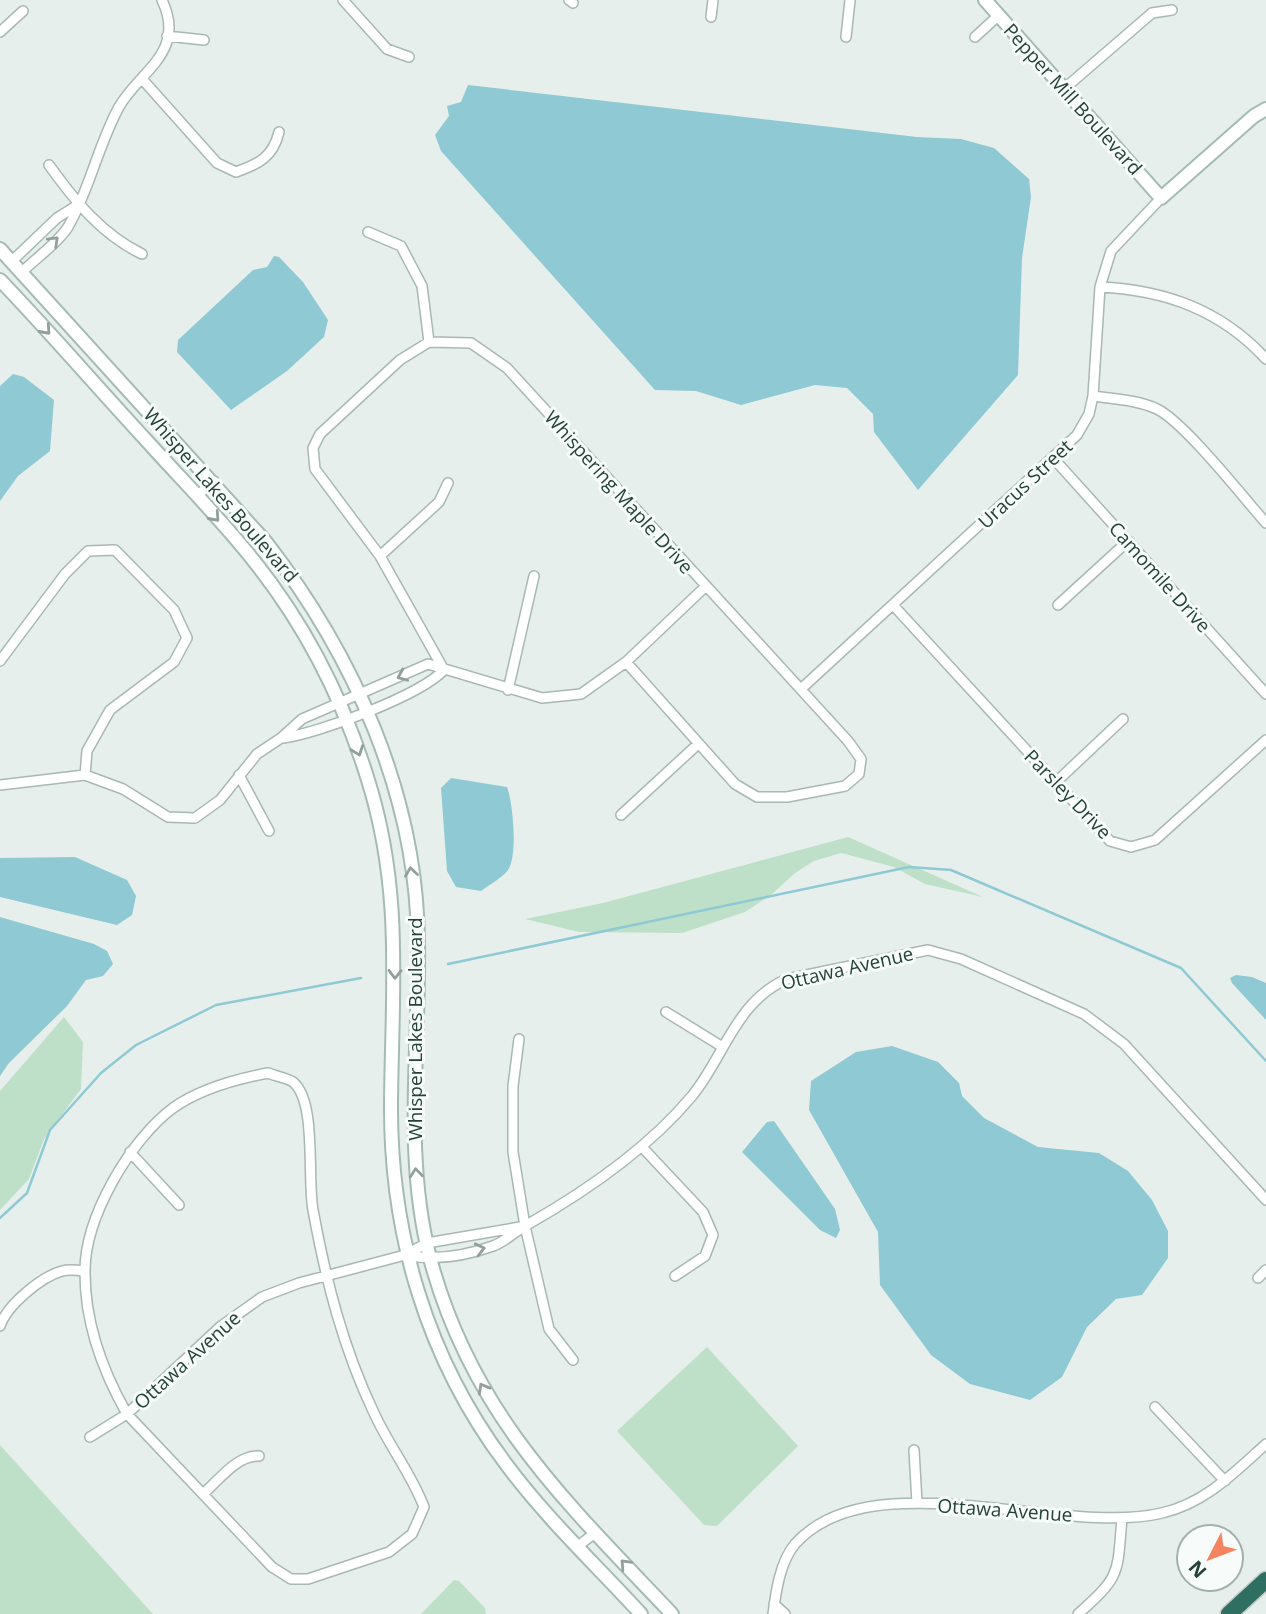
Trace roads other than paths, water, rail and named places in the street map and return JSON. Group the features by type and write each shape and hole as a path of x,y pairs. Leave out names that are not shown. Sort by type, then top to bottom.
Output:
{"highway":[{"path":"1229,1614 1266,1580"}],"street":[{"path":"22,272 67,229 92,177 107,130 121,104 160,59 167,36 167,10 162,0"},
{"path":"343,0 387,49 409,57"},
{"path":"711,17 713,0"},
{"path":"846,37 850,0"},
{"path":"975,37 994,6"},
{"name":"Pepper Mill Boulevard","path":"994,6 1161,198"},
{"path":"1065,89 1152,13 1172,10"},
{"path":"0,32 23,11"},
{"path":"167,36 204,40"},
{"path":"143,80 217,163 236,172 262,163 276,145 279,132"},
{"name":"Uracus Street","path":"802,689 1055,459 1077,435 1089,414 1093,396 1100,287 1111,251 1161,198 1254,116 1266,109"},
{"path":"49,164 78,205 122,244 142,254"},
{"path":"12,261 57,218 78,205"},
{"path":"368,232 401,246 422,286 429,342 400,360 320,434 313,449 315,469 380,556 444,670"},
{"name":"Whisper Lakes Boulevard","path":"0,249 214,481 298,583 328,631 360,694 403,822 412,876 418,938 415,1160 431,1260 459,1342 493,1407 538,1471 672,1614"},
{"name":"Whisper Lakes Boulevard","path":"0,280 254,561 285,603 339,702 368,780 381,828 392,904 396,966 391,1158 405,1255 425,1317 453,1380 482,1430 531,1496 641,1614"},
{"path":"1100,287 1125,288 1172,297 1215,314 1248,339 1266,359"},
{"name":"Whispering Maple Drive","path":"429,342 471,343 507,368 705,587 802,689 861,759 859,774 845,786 787,797 757,797 735,784 626,662"},
{"path":"1093,396 1129,401 1158,410 1189,438 1266,523"},
{"name":"Camomile Drive","path":"1055,459 1266,694"},
{"path":"197,496 214,481"},
{"path":"380,556 439,502 448,483"},
{"path":"1058,605 1128,541"},
{"path":"0,661 65,574 88,551 115,550 174,610 187,638 174,662 110,710 87,751 85,775"},
{"path":"509,690 534,576"},
{"path":"0,785 85,775 123,789 168,817 195,818 220,800 257,754 281,738 302,719 428,664 542,698 581,694 626,662 705,587"},
{"name":"Parsley Drive","path":"893,605 1110,841 1131,847 1155,840 1266,740"},
{"path":"281,738 308,735 435,680 444,670"},
{"path":"1055,783 1123,719"},
{"path":"621,815 698,744"},
{"path":"239,775 269,831"},
{"name":"Ottawa Avenue","path":"405,1255 431,1260 496,1245 524,1226 544,1217 642,1147 693,1095 744,1012 769,987 787,979 928,950 961,959 1084,1014 1124,1044 1266,1200"},
{"path":"666,1012 721,1046"},
{"path":"519,1039 513,1086 513,1152 524,1226 549,1329 573,1360"},
{"path":"268,1073 292,1082 307,1102 309,1191 326,1278 343,1341 370,1403 413,1480 424,1507 412,1534 389,1552 308,1579 291,1579 272,1567 127,1414 110,1384 94,1341 85,1271 96,1219 113,1177 130,1152 174,1108 233,1079 268,1073"},
{"path":"642,1147 703,1212 713,1236 705,1256 674,1276"},
{"path":"130,1152 179,1205"},
{"name":"Ottawa Avenue","path":"90,1437 127,1414 220,1327 262,1297 299,1283 405,1255 427,1243 524,1226"},
{"path":"0,1326 4,1315 48,1276 65,1269 85,1271"},
{"path":"1258,1278 1266,1270"},
{"path":"1155,1407 1225,1481"},
{"name":"Ottawa Avenue","path":"766,1614 773,1609 783,1565 795,1544 831,1517 873,1505 917,1503 1122,1518 1161,1513 1199,1501 1266,1444"},
{"path":"914,1450 917,1503"},
{"path":"203,1494 238,1462 251,1456 259,1456"},
{"path":"1078,1614 1109,1587 1117,1570 1122,1518"},
{"path":"578,1546 595,1532"},
{"path":"773,1609 785,1614"}],"water":[{"path":"468,85 917,137 961,139 994,148 1029,179 1031,197 1022,258 1018,375 918,490 874,432 873,414 847,388 815,385 741,405 696,391 655,390 441,151 435,135 449,116 447,106 461,102"},
{"path":"274,256 279,257 303,282 328,320 324,337 287,371 231,410 177,352 178,340 253,270 267,267"},
{"path":"13,374 24,377 54,400 50,451 18,476 0,501 0,386"},
{"path":"451,778 507,787 514,829 511,863 499,879 481,891 456,887 447,871 441,788"},
{"path":"75,857 127,880 136,896 132,915 117,925 0,897 0,858"},
{"path":"0,917 94,944 107,951 113,964 103,976 86,980 67,1006 9,1063 0,1076"},
{"path":"1236,975 1252,977 1266,983 1266,1020 1232,983 1230,978"},
{"path":"892,1046 938,1062 959,1083 962,1096 984,1118 1038,1147 1099,1153 1128,1171 1152,1200 1168,1231 1168,1258 1142,1295 1116,1299 1087,1327 1062,1377 1030,1400 970,1384 931,1355 880,1285 878,1232 809,1110 811,1081 856,1052"},
{"path":"774,1121 835,1209 840,1230 836,1238 820,1230 742,1152 767,1122"}],"waterway":[{"path":"448,964 909,867 951,870 1181,968 1266,1061"},
{"path":"0,1218 27,1193 50,1130 101,1073 136,1045 216,1005 361,978"}]}
